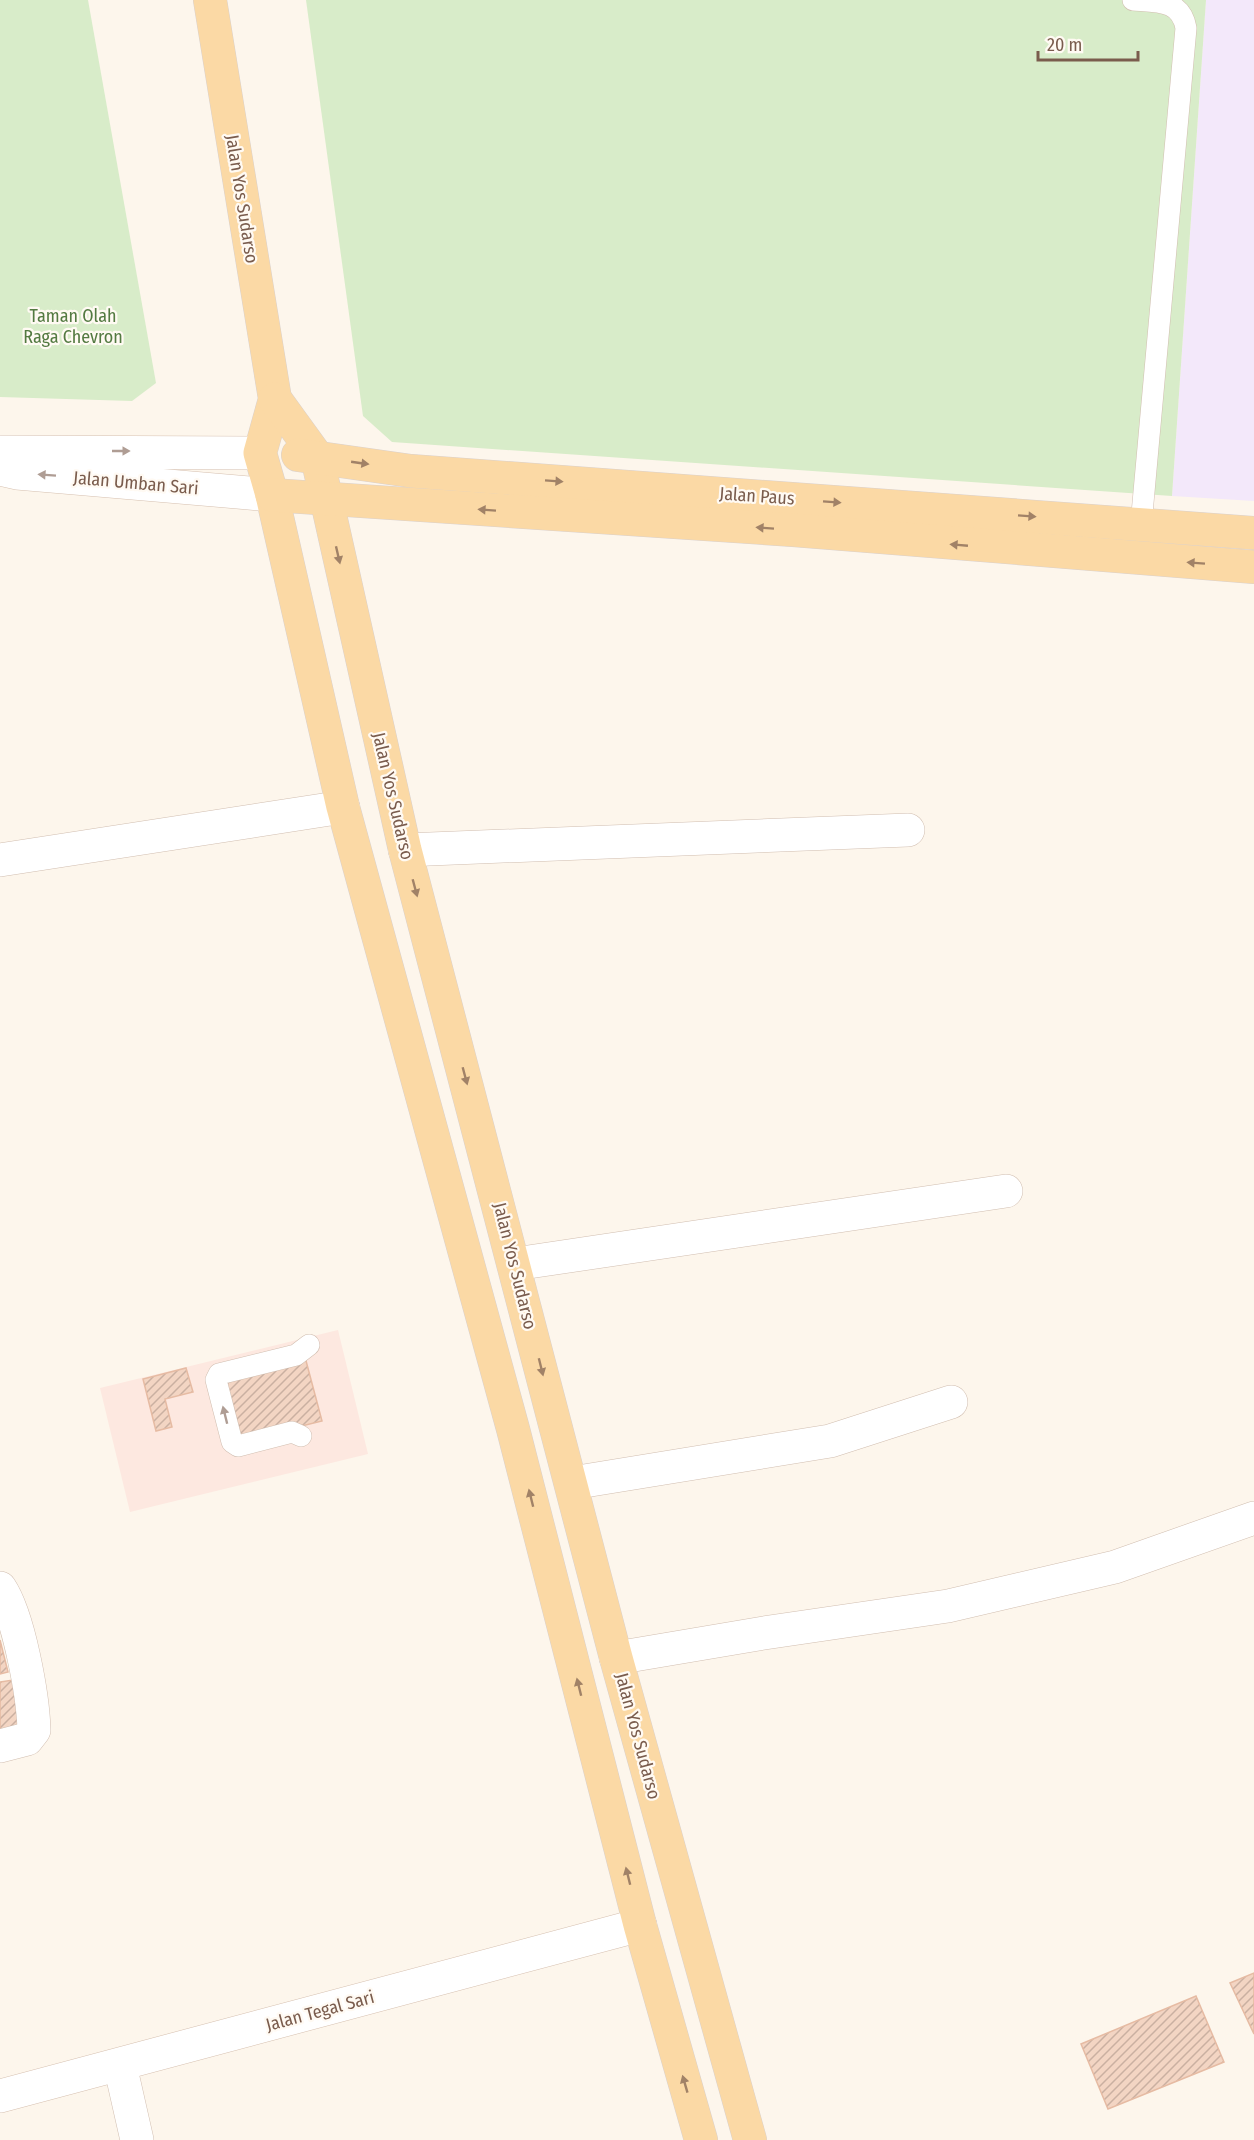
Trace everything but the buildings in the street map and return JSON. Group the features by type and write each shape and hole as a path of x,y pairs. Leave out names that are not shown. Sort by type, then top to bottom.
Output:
{"main road":[{"name":"Jalan Yos Sudarso","path":"210,0 275,399 260,453"},
{"name":"Jalan Yos Sudarso","path":"275,399 317,457 405,850 515,1263 616,1658 750,2140"},
{"name":"Jalan Paus","path":"260,453 317,457 411,471 1254,533"},
{"path":"260,453 272,495 343,807 513,1430 640,1925 701,2140"},
{"name":"Jalan Paus","path":"272,495 793,530 1254,567"},
{"path":"513,1430 554,1422"}],"street":[{"name":"Jalan Umban Sari","path":"0,452 260,453"},
{"name":"Jalan Umban Sari","path":"0,469 17,473 272,495"},
{"path":"0,860 343,807"},
{"path":"405,850 908,830"},
{"path":"515,1263 1006,1191"},
{"path":"572,1483 830,1441 951,1402"},
{"path":"616,1658 948,1606 1115,1567 1254,1518"},
{"path":"0,1588 13,1619 27,1677 34,1730 27,1739 0,1746"},
{"name":"Jalan Tegal Sari","path":"0,2096 640,1925"},
{"path":"120,2065 137,2140"}],"lane":[{"path":"1133,0 1170,3 1182,13 1186,28 1141,525"},
{"path":"301,1437 292,1432 238,1446 232,1442 216,1381 219,1374 296,1355 309,1345"}],"shaded area":[{"path":"1206,0 1254,0 1254,501 1172,496"},
{"path":"338,1330 368,1454 130,1512 100,1388"}],"green space":[{"name":"Taman Olah Raga Chevron","path":"0,0 88,0 156,383 132,401 0,397"},
{"path":"306,0 1206,0 1172,496 392,442 363,416"}]}
